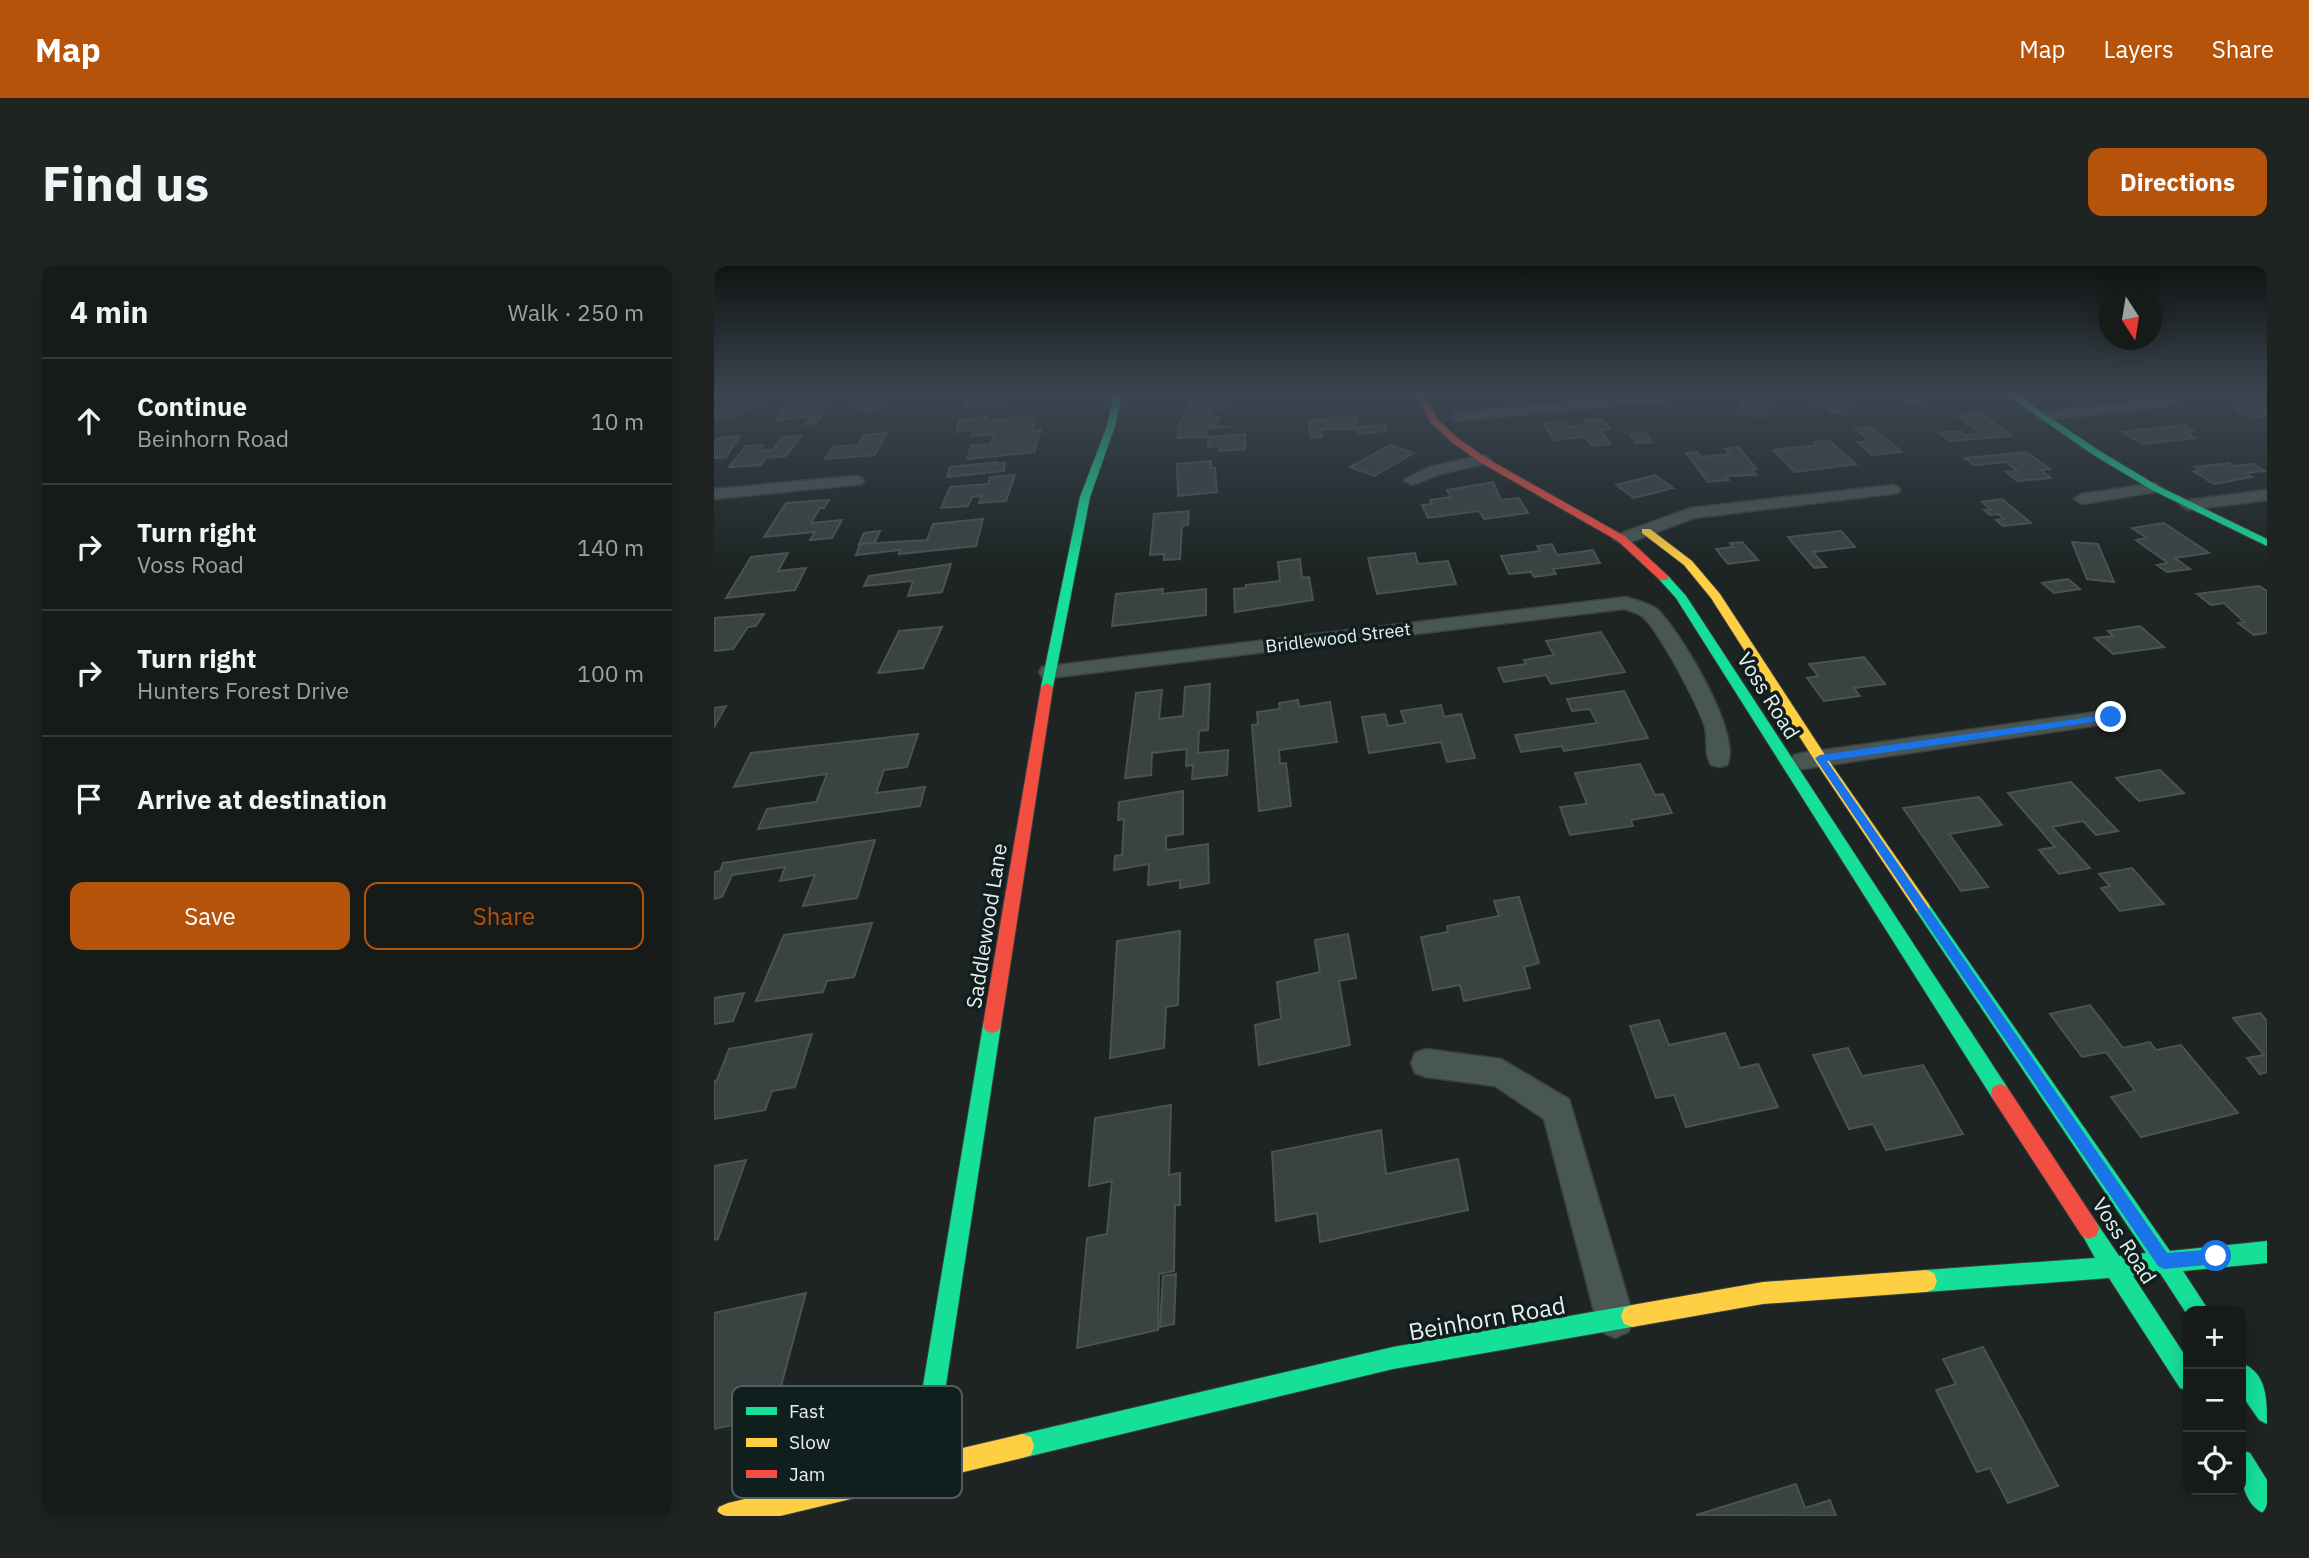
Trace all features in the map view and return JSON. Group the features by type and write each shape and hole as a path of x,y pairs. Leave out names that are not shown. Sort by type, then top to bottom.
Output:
{"street":[{"name":"Saddlewood Lane","path":"934,1386 1049,673 1085,497 1101,452"},
{"name":"Voss Road","path":"1472,452 1622,539 1656,568 1680,596 1786,764 2183,1372"},
{"path":"2096,452 2155,488 2267,543"},
{"path":"1412,480 1435,470 1483,460"},
{"path":"714,515 722,494 856,481"},
{"path":"2082,499 2155,488"},
{"path":"1622,539 1638,526 1691,513 1892,490"},
{"path":"2188,505 2267,495"},
{"name":"Voss Road","path":"1638,526 1688,563 1716,596 1820,758 2195,1306"},
{"name":"Bridlewood Street","path":"1049,673 1626,603 1648,611 1661,626 1710,709 1717,731 1718,758"},
{"path":"1786,764 2111,717"},
{"path":"1426,1063 1502,1073 1558,1110 1615,1319"},
{"name":"Beinhorn Road","path":"962,1460 1393,1358 1763,1293 2116,1267 2267,1252"},
{"path":"2246,1381 2267,1412"},
{"path":"2246,1470 2267,1503"},
{"name":"Beinhorn Road","path":"728,1516 804,1498"}],"building":[{"path":"714,452 729,452 726,457 714,458"},
{"path":"741,452 789,452 786,456 766,458 761,465 729,467"},
{"path":"829,452 876,452 875,455 825,459"},
{"path":"969,452 1031,452 967,459"},
{"path":"1377,452 1414,453 1374,476 1350,467"},
{"path":"1697,452 1701,457 1730,454 1728,452 1743,452 1757,469 1752,470 1756,475 1726,476 1729,480 1708,482 1686,453"},
{"path":"1775,452 1842,452 1856,464 1795,472"},
{"path":"1869,452 1899,452 1872,455"},
{"path":"2027,452 2050,469 2041,470 2051,478 2017,481 2006,472 2017,471 2006,462 1974,465 1965,458"},
{"path":"1211,461 1211,468 1215,468 1217,492 1178,496 1177,464"},
{"path":"1005,463 1004,471 947,477 950,467"},
{"path":"2228,463 2234,466 2253,464 2265,471 2245,473 2252,477 2214,484 2193,471 2200,470 2195,467"},
{"path":"1015,475 1006,501 979,503 982,496 972,497 968,506 941,508 950,487 988,484 990,477"},
{"path":"1655,475 1673,488 1634,498 1616,485"},
{"path":"1493,482 1501,500 1519,498 1528,513 1484,519 1479,511 1428,518 1422,505 1432,504 1430,500 1451,497 1447,490"},
{"path":"2002,499 2031,523 2003,526 1996,520 2004,519 1984,510 1991,510 1982,502"},
{"path":"829,500 824,508 820,508 811,523 842,520 832,538 810,540 815,532 764,537 786,503"},
{"path":"1189,511 1188,525 1182,526 1180,559 1164,560 1164,554 1150,555 1154,514"},
{"path":"983,519 976,546 899,554 900,550 856,555 860,544 927,540 933,524"},
{"path":"2164,523 2209,553 2175,558 2190,569 2167,572 2157,565 2168,563 2136,540 2147,538 2132,528"},
{"path":"880,531 875,542 859,544 864,533"},
{"path":"1841,531 1855,547 1813,552 1826,567 1814,568 1788,537"},
{"path":"1742,542 1758,560 1728,564 1716,549 1733,547 1730,543"},
{"path":"2072,542 2098,544 2114,582 2087,579"},
{"path":"1552,544 1557,555 1593,550 1600,563 1553,569 1556,574 1534,577 1531,572 1509,574 1501,556 1540,551 1537,546"},
{"path":"788,553 778,571 806,568 795,590 726,598 751,557"},
{"path":"1415,553 1418,564 1448,561 1456,584 1377,594 1368,558"},
{"path":"1300,559 1302,578 1309,577 1313,600 1235,612 1234,589 1280,581 1278,562"},
{"path":"951,564 942,592 908,596 913,581 864,586 869,576"},
{"path":"2068,579 2080,589 2054,593 2042,583"},
{"path":"2259,586 2267,591 2267,633 2254,635 2238,623 2244,622 2224,603 2211,605 2197,594"},
{"path":"1163,589 1162,594 1206,589 1206,615 1112,626 1116,594"},
{"path":"764,614 756,626 748,627 733,649 714,651 715,618"},
{"path":"2140,626 2164,647 2113,654 2095,638 2113,636 2108,631"},
{"path":"942,627 923,668 878,673 899,631"},
{"path":"1601,632 1625,672 1551,684 1546,675 1504,682 1498,668 1526,664 1524,660 1554,655 1546,641"},
{"path":"1864,657 1885,684 1854,688 1860,696 1824,701 1807,678 1818,676 1809,664"},
{"path":"1210,684 1208,730 1199,731 1198,753 1228,750 1227,775 1192,779 1193,765 1186,766 1187,749 1152,753 1151,775 1125,778 1136,693 1162,690 1159,719 1183,716 1185,687"},
{"path":"1624,691 1648,738 1564,751 1562,746 1521,752 1515,735 1597,723 1590,709 1572,711 1567,699"},
{"path":"1298,700 1299,707 1330,702 1337,742 1279,750 1280,764 1286,763 1291,806 1259,811 1252,725 1258,724 1257,712 1280,709 1279,703"},
{"path":"1441,705 1444,717 1461,714 1475,758 1447,762 1441,742 1369,753 1362,717 1385,714 1388,726 1405,723 1401,711"},
{"path":"726,706 714,727 714,708"},
{"path":"918,734 907,767 884,770 876,793 925,787 920,806 758,829 767,809 816,802 827,774 734,787 751,753"},
{"path":"1640,764 1655,795 1663,794 1672,813 1631,820 1633,826 1570,835 1560,807 1587,804 1575,773"},
{"path":"2160,770 2184,793 2139,801 2116,778"},
{"path":"2071,782 2118,831 2096,835 2083,821 2052,827 2090,868 2059,874 2039,850 2055,847 2008,793"},
{"path":"1183,791 1183,834 1166,836 1166,850 1208,844 1209,883 1180,888 1180,880 1148,885 1149,864 1114,870 1115,856 1122,855 1124,819 1118,820 1119,802"},
{"path":"1979,797 2002,825 1949,834 1988,887 1961,891 1903,808"},
{"path":"875,840 857,898 803,906 815,875 780,881 785,867 732,875 722,897 714,899 714,872 720,871 723,863"},
{"path":"2132,868 2164,904 2120,911 2101,888 2110,886 2099,874"},
{"path":"1519,897 1539,963 1524,967 1530,988 1464,1001 1460,985 1433,990 1421,937 1448,932 1447,926 1499,916 1494,901"},
{"path":"872,923 854,977 827,981 823,992 756,1001 784,935"},
{"path":"1180,931 1178,1005 1166,1007 1164,1048 1110,1058 1117,941"},
{"path":"1348,934 1356,978 1339,981 1350,1045 1259,1065 1255,1025 1281,1019 1277,982 1320,972 1315,940"},
{"path":"744,993 733,1021 714,1024 714,998"},
{"path":"2090,1005 2123,1048 2150,1042 2156,1050 2181,1045 2238,1113 2141,1137 2111,1097 2135,1091 2106,1052 2082,1057 2050,1014"},
{"path":"2260,1013 2267,1021 2267,1072 2260,1074 2247,1058 2264,1055 2233,1018"},
{"path":"1659,1020 1669,1045 1725,1033 1740,1068 1758,1064 1778,1107 1686,1127 1674,1095 1656,1098 1630,1026"},
{"path":"812,1034 795,1087 772,1091 765,1110 714,1119 714,1081 717,1080 729,1049"},
{"path":"1848,1048 1862,1076 1923,1065 1963,1134 1886,1150 1873,1124 1849,1129 1813,1055"},
{"path":"1171,1105 1169,1175 1180,1173 1180,1205 1175,1205 1174,1271 1159,1274 1158,1330 1077,1348 1087,1238 1107,1234 1112,1181 1089,1186 1095,1118"},
{"path":"1381,1130 1386,1174 1458,1159 1468,1210 1320,1242 1317,1213 1276,1221 1272,1152"},
{"path":"746,1160 718,1239 714,1240 714,1166"},
{"path":"1176,1274 1174,1324 1160,1327 1163,1276"},
{"path":"806,1293 781,1386 732,1386 732,1425 714,1429 714,1313"},
{"path":"1983,1347 2058,1486 2008,1503 1990,1468 1977,1472 1936,1390 1956,1384 1943,1359"},
{"path":"1796,1484 1805,1508 1830,1500 1836,1516 1696,1515"}],"traffic: fast":[{"path":"1047,687 1085,497 1101,452"},
{"path":"2096,452 2155,488 2267,543"},
{"path":"1664,578 1680,596 2000,1093"},
{"path":"1922,907 2195,1306"},
{"path":"934,1386 992,1025"},
{"path":"2089,1229 2183,1372"},
{"path":"1926,1281 2116,1267 2267,1252"},
{"path":"1022,1446 1393,1358 1632,1316"},
{"path":"2246,1381 2267,1412"},
{"path":"2246,1470 2267,1503"}],"traffic: slow":[{"path":"1646,531 1688,563 1716,596 1820,758 1922,907"},
{"path":"1632,1316 1763,1293 1926,1281"},
{"path":"962,1460 1022,1446"},
{"path":"728,1516 804,1498"}],"traffic: jam":[{"path":"1472,452 1622,539 1664,578"},
{"path":"992,1025 1047,687"},
{"path":"2000,1093 2089,1229"}],"route":[{"path":"2111,717 1820,758 2164,1261 2216,1256"}]}
